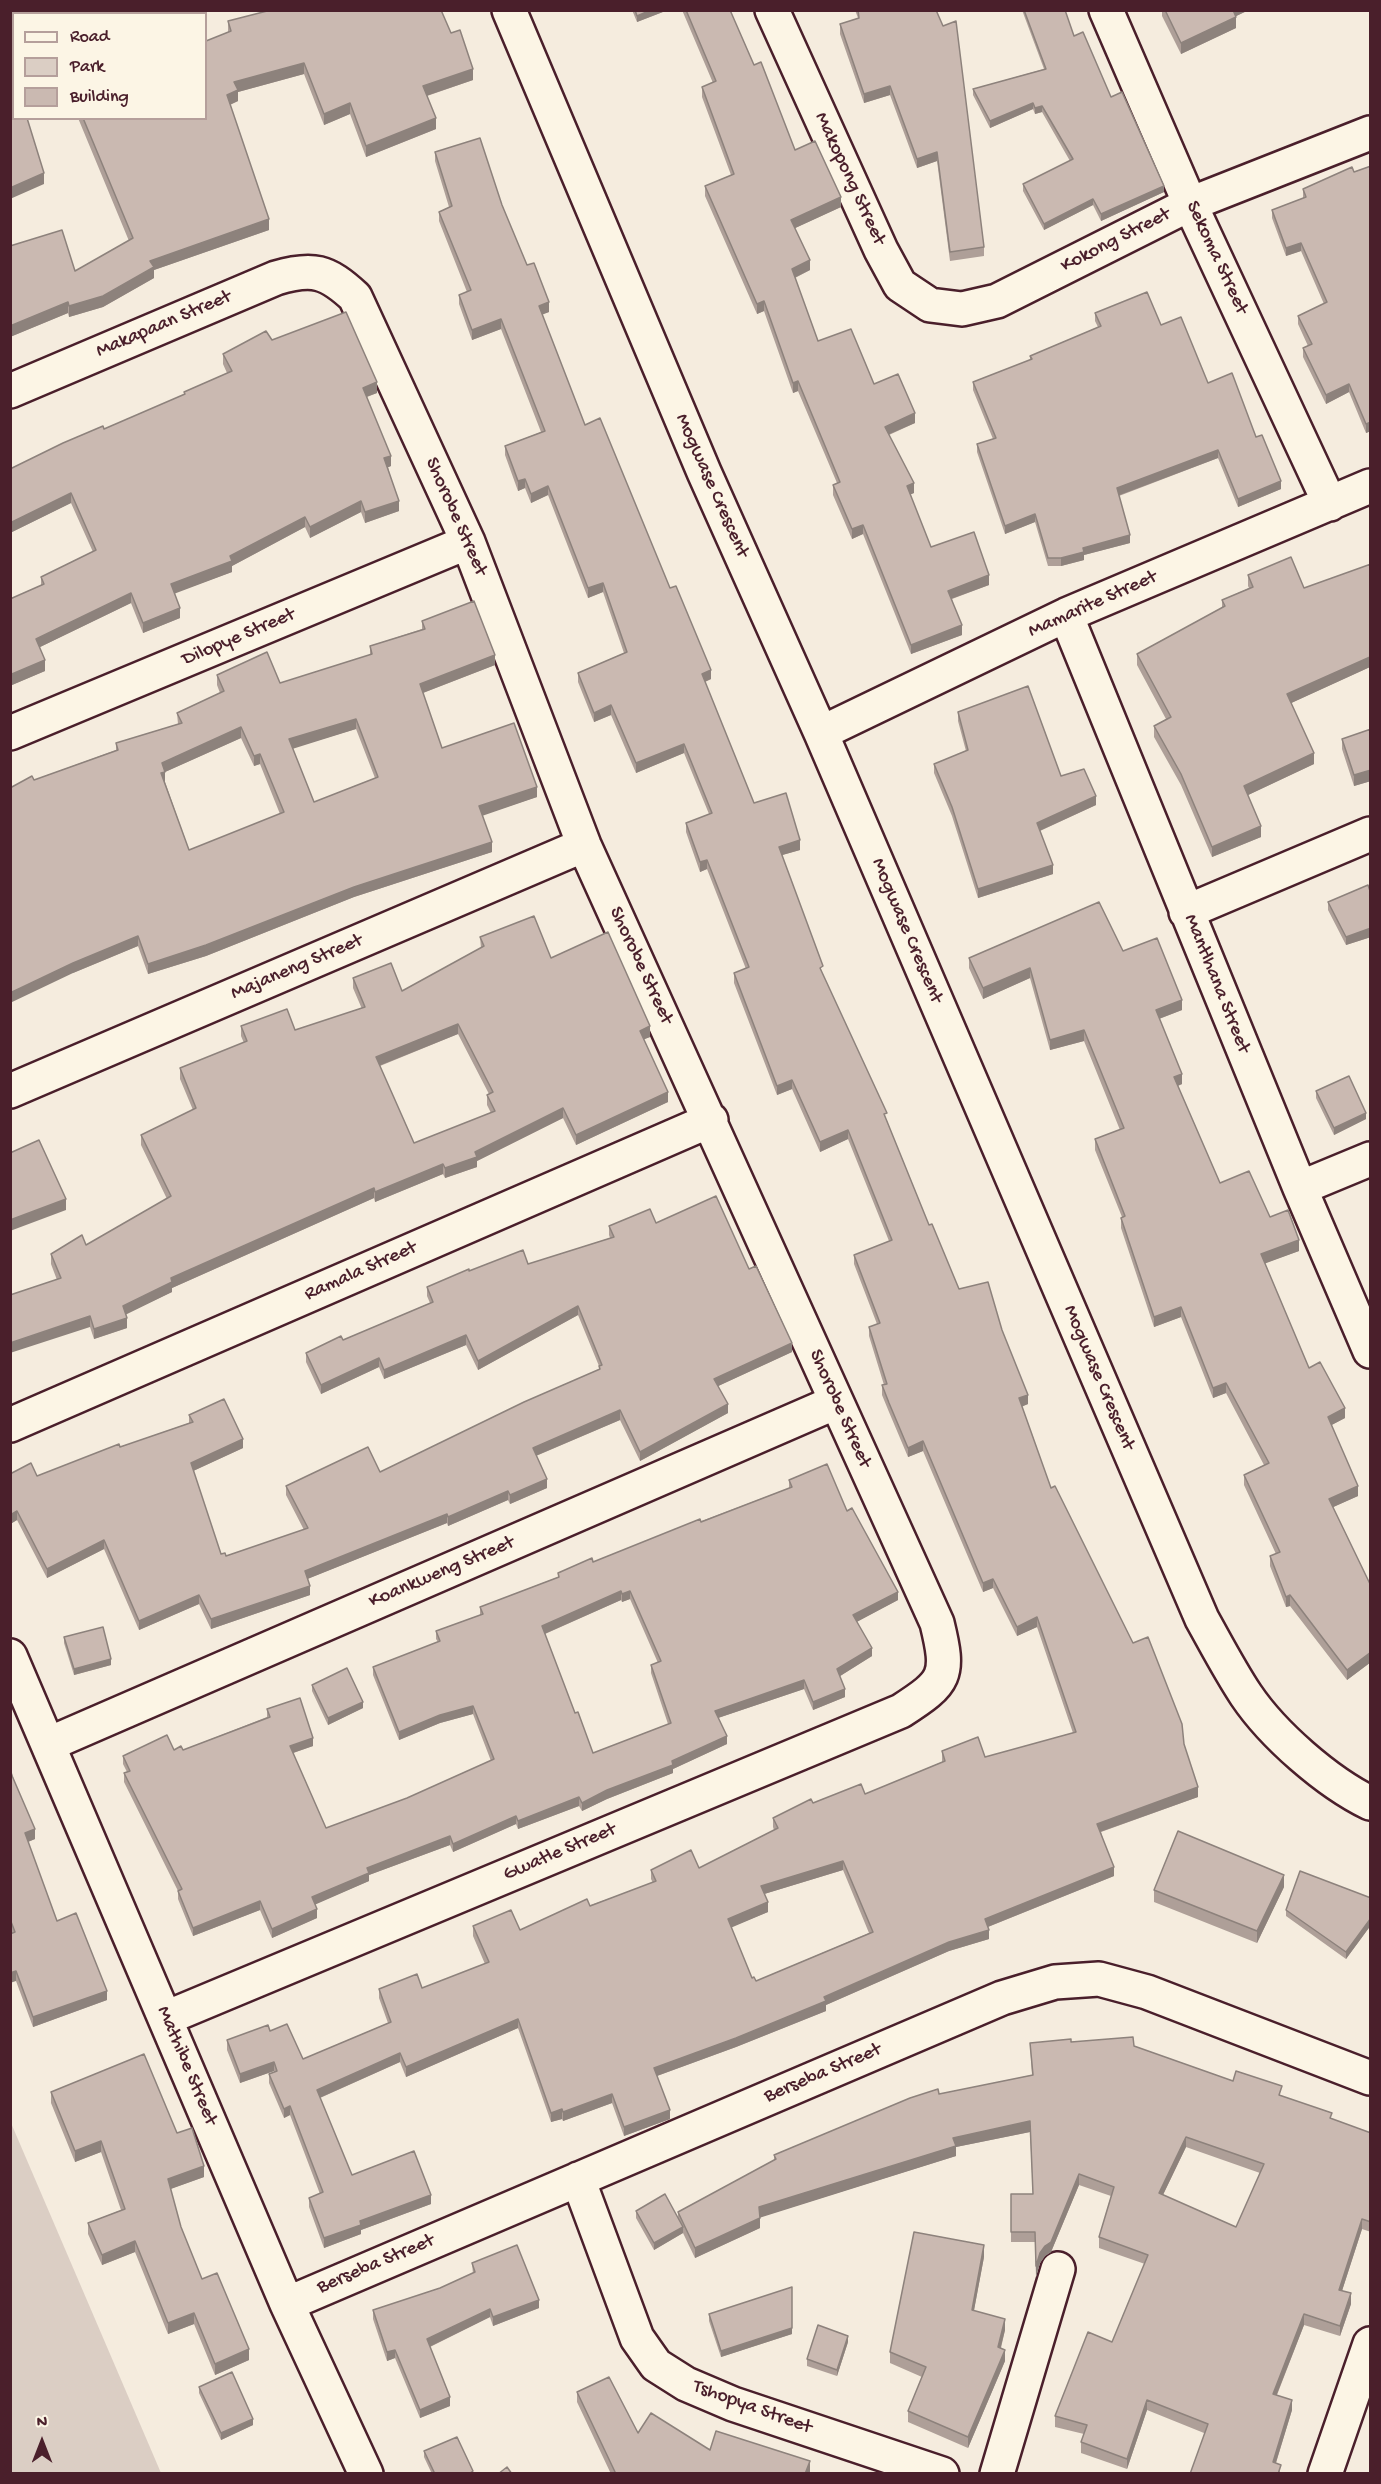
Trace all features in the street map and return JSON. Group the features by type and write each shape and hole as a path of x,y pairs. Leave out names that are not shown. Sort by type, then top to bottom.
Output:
{"street":[{"name":"Mogwase Crescent","path":"509,10 704,472 821,733 1202,1619 1247,1696 1294,1750 1355,1796 1371,1803"},
{"name":"Makopong Street","path":"772,10 881,249 900,285 930,305 962,309"},
{"name":"Sekoma Street","path":"1106,10 1190,204 1330,504"},
{"name":"Kokong Street","path":"962,309 997,301 1190,204 1371,133"},
{"name":"Makapaan Street","path":"10,391 276,278 295,272 320,272"},
{"name":"Shorobe Street","path":"320,272 340,283 355,297 468,542 584,845 711,1119 937,1623 944,1649 944,1673"},
{"name":"Mamarite Street","path":"821,733 1066,615 1371,486"},
{"name":"Dilopye Street","path":"10,733 468,542"},
{"name":"Mantlhana Street","path":"1066,615 1300,1188 1371,1351"},
{"path":"1186,912 1371,834"},
{"name":"Majaneng Street","path":"10,1091 584,845"},
{"name":"Ramala Street","path":"10,1425 711,1119"},
{"path":"1300,1188 1371,1159"},
{"name":"Koankweng Street","path":"49,1744 836,1402"},
{"name":"Mathibe Street","path":"10,1656 287,2304 366,2474"},
{"name":"Gwatle Street","path":"166,2018 901,1711 929,1692 944,1673"},
{"name":"Berseba Street","path":"287,2304 1002,1998 1055,1982 1099,1979 1147,1992 1371,2078"},
{"name":"Tshopya Street","path":"578,2179 637,2338 656,2365 686,2384 733,2404 942,2474"},
{"path":"997,2474 1058,2269"},
{"path":"1325,2474 1371,2344"}],"green space":[{"path":"11,2123 161,2473 11,2473"}],"building":[{"path":"271,10 441,10 451,33 460,30 473,69 423,86 436,118 366,146 350,103 324,114 304,63 234,82 238,90 227,95 269,219 150,261 154,267 103,296 69,306 68,302 10,326 10,246 62,230 75,271 133,238 84,120 207,120 207,41 231,31 228,21"},
{"path":"635,10 651,10 637,16"},
{"path":"686,10 730,10 754,65 761,62 795,150 815,141 841,197 791,220 810,260 792,269 818,341 851,329 874,384 898,374 915,413 885,427 914,483 907,486 931,547 974,532 989,575 948,591 962,625 911,645 863,525 852,529 833,485 840,482 798,381 793,383 764,301 757,304 705,186 734,174 702,87 716,81"},
{"path":"858,10 936,10 943,26 956,21 984,247 950,252 937,152 917,159 890,86 864,94 840,24 859,18"},
{"path":"1024,10 1065,10 1074,36 1083,32 1111,97 1122,92 1164,186 1101,214 1093,199 1044,224 1023,184 1073,159 1042,106 1035,108 1033,103 990,121 973,89 1046,69"},
{"path":"1165,10 1233,10 1236,17 1181,43"},
{"path":"12,107 12,120 28,120 44,173 10,188 10,108"},
{"path":"480,138 502,205 527,265 534,263 549,302 539,306 585,425 600,418 670,588 676,586 711,670 702,674 754,803 786,793 800,840 779,847 823,966 820,968 887,1113 884,1114 929,1225 932,1224 959,1289 988,1282 1002,1330 1028,1395 1019,1398 1051,1488 1055,1486 1133,1643 1148,1637 1182,1724 1184,1744 1198,1787 1097,1824 1114,1867 985,1919 989,1930 949,1942 824,1997 826,2001 736,2038 654,2068 670,2110 624,2127 612,2094 563,2112 562,2109 551,2113 518,2019 406,2067 400,2053 317,2090 352,2175 414,2151 431,2195 360,2221 361,2225 324,2238 309,2198 323,2192 290,2106 284,2109 269,2074 277,2071 274,2062 240,2074 227,2040 268,2025 270,2031 287,2024 303,2059 391,2022 379,1989 417,1974 422,1988 489,1962 473,1926 511,1910 520,1930 587,1899 590,1906 656,1881 651,1870 691,1850 699,1868 778,1828 773,1818 811,1799 813,1803 861,1784 865,1794 945,1761 942,1751 978,1737 985,1757 1076,1732 1037,1617 1017,1627 993,1579 983,1583 923,1441 908,1448 889,1403 882,1385 887,1384 869,1327 880,1323 854,1255 892,1240 848,1130 820,1142 792,1080 777,1086 734,973 749,967 707,860 700,862 686,823 712,813 684,744 636,763 611,705 594,713 578,673 627,652 603,583 588,588 548,486 531,494 525,479 518,481 505,446 545,431 501,319 472,330 459,295 471,290 439,212 452,206 435,152","holes":["843,1861 873,1932 756,1981 754,1977 752,1978 728,1919 768,1902 761,1886"]},
{"path":"1371,166 1371,422 1366,424 1349,384 1326,395 1303,348 1312,344 1298,316 1327,302 1301,243 1286,248 1272,210 1306,197 1303,189 1352,167 1354,172"},
{"path":"1147,292 1161,325 1181,317 1208,383 1232,373 1256,437 1262,435 1281,481 1238,499 1218,450 1117,488 1130,535 1083,548 1084,552 1061,558 1048,558 1035,514 1005,526 977,444 996,438 973,382 1032,359 1030,356 1101,326 1095,313"},
{"path":"346,312 377,382 363,388 391,456 384,458 399,501 365,512 361,501 310,527 305,517 230,556 232,561 171,584 180,608 143,623 131,593 36,639 45,660 12,674 10,671 10,599 44,584 41,577 96,550 71,493 10,523 10,469 63,443 103,426 104,429 232,371 223,354 266,331 272,340"},
{"path":"1291,557 1304,588 1371,564 1371,659 1370,657 1287,694 1314,753 1244,786 1261,826 1212,847 1181,774 1154,726 1171,717 1137,654 1225,606 1222,600 1253,587 1248,575"},
{"path":"474,601 495,655 420,684 442,748 514,723 537,787 479,806 492,842 354,887 206,945 148,964 138,936 10,993 10,788 32,776 34,780 118,750 116,743 182,723 177,713 224,691 217,675 267,652 280,683 372,654 370,646 425,629 422,621","holes":["356,719 378,777 314,802 289,739","241,727 254,756 260,754 284,812 189,850 161,773 165,772 162,763"]},
{"path":"1028,686 1061,776 1084,769 1096,796 1037,823 1053,865 978,889 952,807 934,764 968,750 958,712"},
{"path":"1371,729 1371,770 1354,775 1342,739"},
{"path":"1368,885 1371,891 1371,928 1346,937 1328,902"},
{"path":"1099,902 1123,951 1157,938 1182,1000 1156,1010 1182,1074 1174,1077 1220,1183 1249,1171 1270,1217 1288,1210 1299,1240 1261,1254 1309,1368 1320,1362 1345,1408 1328,1417 1358,1486 1329,1499 1371,1586 1371,1652 1347,1670 1290,1595 1286,1597 1270,1556 1280,1552 1244,1475 1269,1463 1226,1383 1213,1388 1181,1307 1154,1317 1121,1218 1125,1216 1095,1139 1124,1128 1084,1030 1050,1040 1030,968 983,988 969,958"},
{"path":"534,916 551,958 608,932 650,1026 640,1031 668,1092 576,1135 563,1108 475,1152 477,1157 445,1168 443,1164 375,1192 374,1188 171,1278 172,1282 123,1306 127,1318 94,1329 90,1316 10,1343 10,1295 61,1278 51,1254 82,1235 86,1245 171,1196 141,1135 196,1108 180,1068 247,1041 241,1026 287,1009 295,1030 365,1007 353,978 391,963 402,991 484,946 480,937","holes":["458,1024 493,1092 487,1095 495,1111 414,1143 376,1057"]},
{"path":"1349,1076 1366,1113 1334,1128 1316,1091"},
{"path":"39,1140 66,1199 10,1220 10,1153"},
{"path":"716,1196 749,1269 756,1266 792,1343 714,1379 728,1404 640,1452 620,1410 533,1448 547,1479 510,1495 508,1491 448,1517 447,1514 305,1571 310,1586 211,1619 199,1595 139,1621 104,1540 47,1569 17,1511 12,1514 10,1512 10,1474 31,1463 37,1476 119,1444 120,1447 193,1422 189,1415 224,1399 243,1439 191,1463 221,1554 225,1553 226,1556 308,1528 286,1486 368,1447 380,1472 524,1402 600,1369 599,1366 602,1365 578,1306 478,1361 466,1335 384,1370 379,1358 321,1385 306,1353 341,1336 343,1340 433,1302 427,1287 469,1269 469,1271 523,1250 528,1264 614,1237 609,1226 650,1209 656,1223"},
{"path":"827,1464 847,1511 852,1508 898,1592 853,1615 872,1648 837,1669 845,1689 813,1702 804,1680 715,1711 727,1736 672,1761 673,1765 607,1790 582,1803 579,1797 518,1821 516,1816 453,1844 450,1836 367,1868 369,1873 312,1897 317,1909 272,1929 260,1901 193,1928 178,1891 182,1889 124,1773 130,1771 123,1756 167,1735 174,1750 181,1746 183,1750 270,1717 267,1709 300,1698 313,1738 290,1746 326,1828 407,1798 494,1759 473,1706 440,1715 399,1732 373,1667 440,1641 436,1631 483,1614 480,1607 559,1577 558,1573 592,1558 593,1562 700,1519 701,1522 792,1487 789,1480","holes":["621,1591 622,1594 630,1591 661,1661 651,1665 671,1723 593,1753 542,1626"]},
{"path":"103,1627 111,1659 74,1669 64,1637"},
{"path":"347,1668 363,1702 328,1718 312,1685"},
{"path":"10,1771 35,1829 25,1833 57,1921 76,1913 107,1991 33,2017 16,1971 10,1973 10,1934 15,1932 10,1919"},
{"path":"1178,1831 1284,1875 1257,1931 1154,1890"},
{"path":"1300,1871 1371,1898 1371,1918 1346,1952 1286,1910"},
{"path":"1133,2037 1134,2046 1233,2081 1236,2071 1282,2086 1279,2095 1332,2113 1330,2118 1371,2133 1371,2222 1362,2219 1339,2290 1351,2293 1340,2326 1304,2314 1273,2394 1292,2400 1273,2462 1281,2465 1278,2474 1190,2474 1208,2424 1147,2400 1127,2459 1081,2442 1087,2425 1055,2416 1088,2332 1112,2342 1148,2255 1099,2237 1114,2187 1079,2174 1051,2242 1040,2253 1036,2266 1035,2232 1011,2232 1011,2194 1033,2194 1030,2121 953,2138 956,2146 759,2207 760,2218 695,2248 678,2212 776,2159 774,2155 910,2098 938,2089 939,2094 1033,2075 1030,2043 1071,2039 1071,2042","holes":["1186,2137 1264,2164 1236,2227 1159,2193"]},
{"path":"144,2054 177,2133 192,2128 204,2166 168,2179 181,2227 202,2279 217,2273 249,2349 215,2364 194,2313 168,2323 135,2241 102,2255 88,2223 125,2209 101,2141 75,2151 51,2092"},
{"path":"665,2194 683,2227 654,2243 636,2211"},
{"path":"914,2232 984,2245 972,2310 1005,2319 998,2347 1005,2350 968,2437 908,2411 926,2367 890,2352"},
{"path":"517,2245 539,2300 493,2317 490,2309 427,2339 450,2397 420,2410 395,2350 387,2352 373,2310 440,2288 475,2272 472,2263"},
{"path":"792,2287 792,2328 721,2351 709,2314"},
{"path":"818,2325 848,2336 837,2370 807,2359"},
{"path":"232,2372 253,2419 221,2433 199,2387"},
{"path":"609,2377 638,2433 651,2413 710,2450 716,2431 810,2461 805,2474 616,2474 577,2392"},
{"path":"457,2437 473,2471 469,2474 435,2474 424,2451"},
{"path":"507,2467 512,2474 498,2474"}]}
